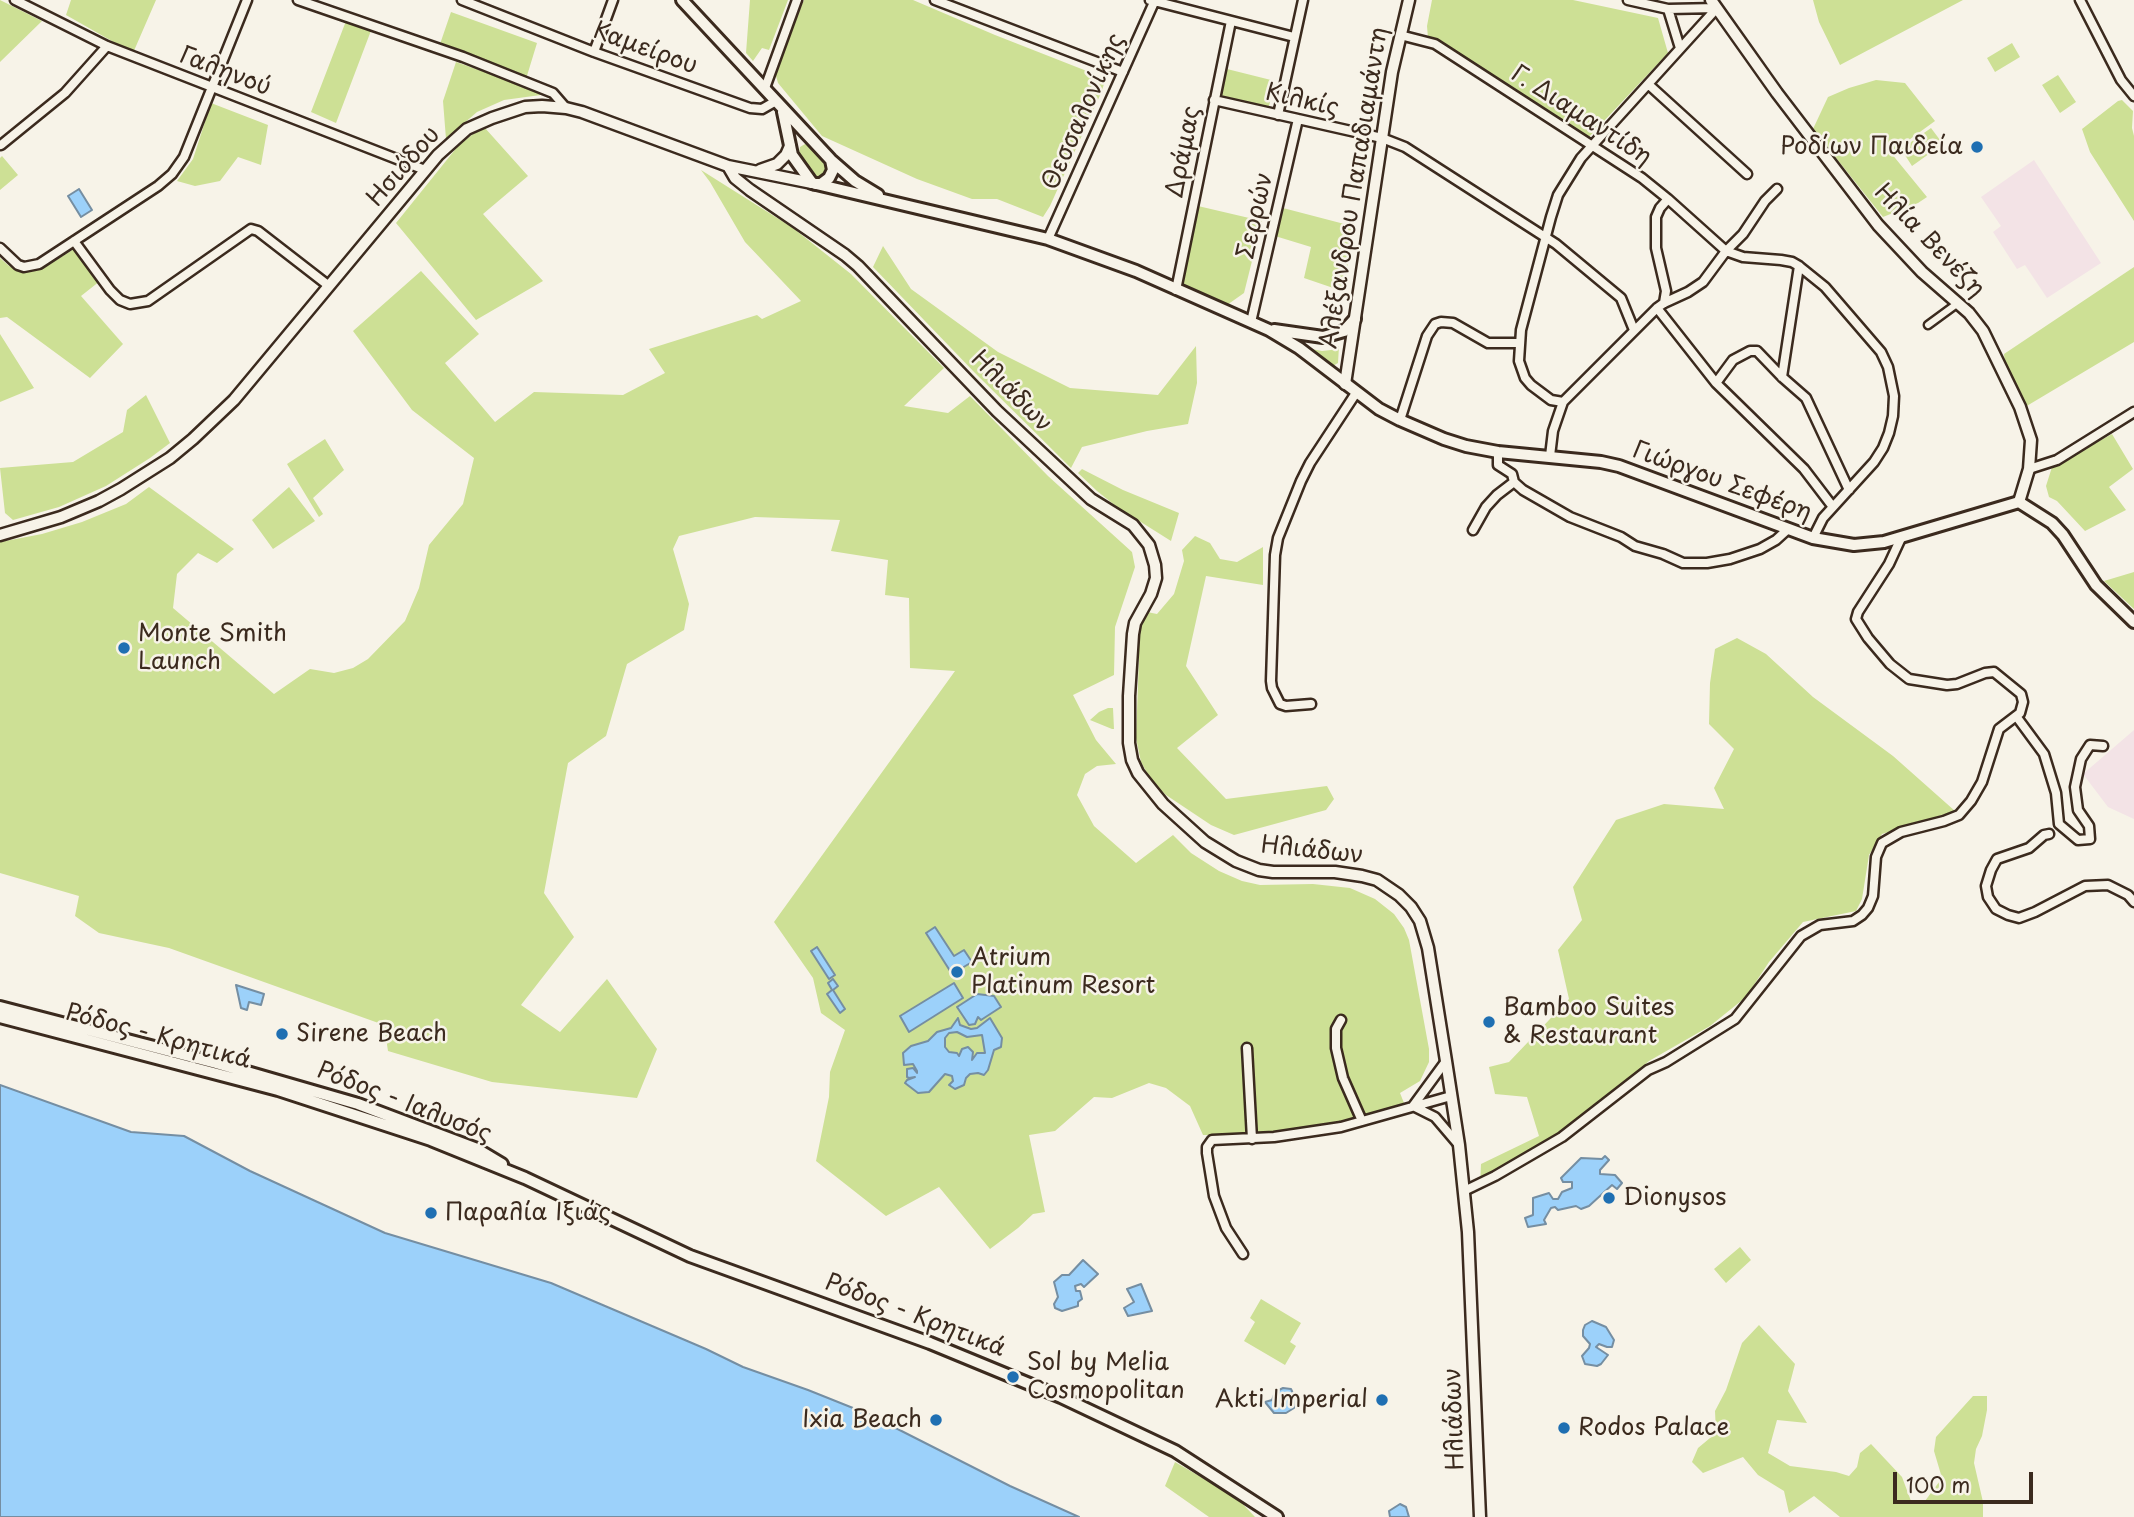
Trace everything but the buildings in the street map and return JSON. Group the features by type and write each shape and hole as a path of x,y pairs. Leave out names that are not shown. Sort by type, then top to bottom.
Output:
{"main road":[{"path":"682,0 831,160 855,181 892,202"},
{"path":"779,105 794,159 812,183 1048,239 1136,271 1269,330 1323,337 1338,334 1355,319"},
{"path":"790,146 796,136 810,138"},
{"path":"812,183 821,184 829,178 833,170 831,160"},
{"name":"Γιώργου Σεφέρη","path":"1269,330 1299,348 1356,393 1400,420 1466,446 1498,452 1601,462 1639,472 1813,538 1854,545 1902,537 2019,502"},
{"path":"2019,502 2052,523 2096,585 2134,622"},
{"name":"Ρόδος - Κρητικά","path":"0,1007 280,1080"},
{"name":"Ρόδος - Κρητικά","path":"0,1017 304,1099"},
{"name":"Ρόδος - Ιαλυσός","path":"280,1080 436,1132 477,1149 526,1178"},
{"name":"Ρόδος - Ιαλυσός","path":"304,1099 417,1135 526,1178"},
{"name":"Ρόδος - Κρητικά","path":"526,1178 690,1256 930,1343 1061,1397 1175,1451 1277,1517"}],"street":[{"name":"Γαληνού","path":"15,0 107,46 425,170"},
{"path":"0,248 11,261 24,267 38,264 158,186 172,174 184,157 247,0"},
{"path":"298,0 463,57 553,93 566,108"},
{"name":"Καμείρου","path":"462,0 594,52 750,108 762,109 779,105"},
{"path":"594,52 613,0"},
{"path":"765,88 797,0"},
{"path":"935,0 1123,72"},
{"path":"1278,115 1303,0"},
{"name":"Αλέξανδρου Παπαδιαμάντη","path":"1345,384 1382,138 1400,35 1409,0"},
{"path":"1628,0 1668,9 1714,4"},
{"path":"2080,0 2121,80 2134,96"},
{"path":"1153,1 1294,37"},
{"name":"Θεσσαλονίκης","path":"1048,239 1153,1"},
{"path":"1563,401 1551,400 1542,395 1525,378 1519,361 1519,343 1550,217 1559,195 1581,159 1680,48 1714,4"},
{"name":"Ηλία Βενέζη","path":"1714,4 1777,93 1878,225 1983,331 2020,407 2031,440 2029,469 2019,502"},
{"path":"1668,9 1680,48"},
{"name":"Δράμας","path":"1176,290 1231,22"},
{"name":"Γ. Διαμαντίδη","path":"1400,35 1435,44 1642,178 1726,251"},
{"path":"1,145 65,93 107,46"},
{"path":"1648,84 1747,174"},
{"name":"Κιλκίς","path":"1214,100 1382,138 1405,148 1556,244 1621,298 1634,330"},
{"name":"Ησιόδου","path":"0,535 81,509 121,489 170,458 193,439 234,400 425,170 467,129 525,107 566,108 729,166 756,171"},
{"name":"Σερρών","path":"1251,322 1298,119"},
{"path":"756,171 777,164 790,146"},
{"name":"Ηλιάδων","path":"729,166 735,178 750,190 858,266 1007,420 1091,499 1133,524 1143,536 1153,555 1156,578 1151,594 1135,622 1133,634 1129,743 1132,760 1139,773 1163,804 1205,842 1236,861 1273,872 1335,873 1377,880 1399,895 1420,921 1428,948 1464,1191 1471,1276 1480,1517"},
{"path":"744,169 743,181 750,190"},
{"path":"756,171 812,183"},
{"path":"1550,456 1553,431 1563,401 1661,305 1703,282 1777,189"},
{"path":"1661,305 1666,291 1656,248 1655,227 1660,208 1668,199"},
{"path":"74,241 110,290 120,300 130,304 148,301 251,229 258,231 329,286"},
{"path":"1726,251 1743,257 1781,260 1799,266 1825,287 1881,352 1888,367 1894,396 1893,416 1883,448 1874,462 1823,518 1813,538"},
{"path":"1782,377 1799,266"},
{"path":"1928,325 1958,303"},
{"path":"1661,305 1716,383 1804,469 1833,507"},
{"path":"1400,420 1427,336 1436,324 1454,323 1488,343 1519,343"},
{"path":"1716,383 1734,360 1750,351 1757,351 1806,398 1849,490"},
{"path":"1311,704 1280,704 1270,681 1275,555 1278,538 1306,472 1356,393"},
{"path":"2029,469 2057,460 2134,412"},
{"path":"1498,452 1499,465 1512,474 1514,482 1523,490 1570,517 1621,537 1635,546 1683,563 1730,559 1760,549 1787,530"},
{"path":"1473,530 1486,507 1514,482"},
{"path":"1464,1191 1562,1137 1648,1070 1666,1062 1735,1019 1763,986 1788,950 1810,929 1853,920 1868,908 1873,896 1876,857 1882,843 1901,832 1959,815 1971,801 1982,782 1999,729 2021,713 2021,694 1994,672 1947,685 1909,678 1890,664 1859,627 1857,612 1889,564 1902,537"},
{"path":"2016,716 2044,754 2056,793 2059,824 2078,840 2090,839 2089,826 2078,810 2075,787 2081,759 2090,745 2103,746"},
{"path":"2049,834 2029,848 1997,859 1986,886 1988,897 1996,909 2019,918 2084,886 2108,885 2129,895 2134,902"},
{"path":"1340,1020 1336,1029 1336,1048 1343,1079 1362,1121"},
{"path":"1247,1048 1252,1139"},
{"path":"1413,1106 1446,1060"},
{"path":"1243,1254 1226,1228 1214,1196 1207,1147 1212,1140 1252,1139 1340,1127 1451,1096"},
{"path":"1413,1106 1435,1117 1459,1145"}],"shaded area":[{"path":"2034,160 2101,263 2047,298 2025,265 2017,269 1993,232 2001,226 1981,197"},
{"path":"2134,730 2134,819 2108,807 2083,774"}],"green space":[{"path":"0,0 42,21 0,62"},
{"path":"71,0 156,0 133,53 66,15"},
{"path":"750,0 788,0 769,50 762,48 753,61 746,53"},
{"path":"804,0 913,0 1102,77 1105,81 1101,93 1043,217 997,199 972,199 917,179 822,136 778,83 774,69"},
{"path":"1432,0 1573,0 1658,18 1668,53 1587,139 1428,38 1427,26"},
{"path":"1813,0 1963,0 1840,65 1819,22"},
{"path":"451,12 537,43 526,79 439,47"},
{"path":"346,21 372,28 336,123 311,112"},
{"path":"2012,43 2020,57 1995,72 1987,58"},
{"path":"456,62 548,94 504,100 477,112 446,139 443,101"},
{"path":"1227,69 1275,81 1268,110 1220,98"},
{"path":"2058,75 2076,102 2060,113 2042,85"},
{"path":"1876,80 1905,83 1935,121 1891,153 1927,197 1883,217 1813,129 1828,97"},
{"path":"2122,100 2133,111 2134,221 2090,152 2082,129"},
{"path":"211,103 268,125 261,165 238,157 220,181 195,186 177,181 193,159"},
{"path":"485,128 528,176 483,214 543,281 476,320 396,223 458,146"},
{"path":"1931,128 1943,144 1912,166 1901,149"},
{"path":"805,144 812,146 828,165 825,177 819,179 812,175 799,154 800,147"},
{"path":"2,156 18,175 0,190 0,158"},
{"path":"701,170 793,228 851,274 944,368 904,406 948,413 970,396 1048,476 1132,552 1135,567 1115,627 1114,675 1073,695 1096,740 1116,764 1097,766 1085,774 1077,795 1094,826 1136,863 1173,835 1191,853 1219,871 1242,881 1260,885 1313,884 1350,888 1375,899 1394,914 1409,940 1429,1049 1429,1062 1420,1081 1400,1093 1404,1103 1351,1120 1258,1136 1203,1135 1190,1106 1166,1088 1149,1083 1112,1098 1094,1097 1055,1131 1029,1135 1045,1212 1033,1214 990,1249 939,1187 886,1216 816,1161 829,1097 830,1072 845,1030 821,1013 813,978 774,922 955,671 910,668 909,598 885,595 888,560 831,551 840,520 755,517 679,536 673,549 689,604 684,630 627,664 606,736 568,763 544,893 574,937 521,1005 560,1032 607,979 657,1049 637,1098 492,1082 388,1051 384,1025 169,948 99,933 75,916 79,896 0,873 0,542 42,534 82,522 126,504 149,487 234,549 217,563 198,553 177,574 173,608 274,694 310,669 334,673 353,668 368,659 405,621 419,588 429,545 463,504 474,458 412,410 353,331 421,271 479,334 445,363 495,422 534,392 623,395 665,373 649,349 757,315 762,319 801,301 745,242"},
{"path":"1198,206 1262,221 1244,293 1227,305 1180,285"},
{"path":"1283,208 1352,226 1345,292 1304,278 1311,247 1275,236"},
{"path":"883,246 911,289 998,352 1070,388 1158,395 1196,346 1197,383 1188,424 1082,447 1071,468 873,267"},
{"path":"77,247 100,281 81,296 123,344 90,378 7,317 0,318 0,258 9,266 30,271 47,266"},
{"path":"2134,267 2134,342 2025,407 2005,363 2004,354"},
{"path":"0,334 34,388 0,402"},
{"path":"1339,346 1338,363 1331,367 1301,347 1322,351"},
{"path":"146,395 170,443 106,486 59,507 13,520 5,513 0,468 73,462 123,432 127,410"},
{"path":"2112,434 2133,469 2109,487 2126,510 2085,531 2057,501 2049,497 2046,486 2052,467"},
{"path":"325,439 344,470 313,498 323,514 319,517 287,464"},
{"path":"1082,469 1123,490 1179,513 1171,541 1097,491 1078,473"},
{"path":"289,487 315,521 273,549 252,520"},
{"path":"1195,536 1210,543 1220,559 1237,562 1263,547 1263,585 1206,576 1186,666 1218,715 1177,748 1226,799 1327,786 1334,799 1326,810 1234,835 1211,825 1166,795 1155,785 1141,762 1136,738 1139,658 1135,638 1147,612 1157,614 1174,594 1184,561 1182,550"},
{"path":"2134,572 2134,609 2104,581"},
{"path":"1737,638 1766,654 1813,697 1893,756 1955,811 1882,834 1869,855 1862,899 1856,911 1803,922 1769,962 1746,997 1710,1026 1649,1061 1564,1134 1480,1186 1481,1164 1539,1136 1527,1097 1495,1094 1489,1067 1509,1062 1569,999 1558,950 1582,920 1573,887 1616,820 1664,804 1724,809 1714,788 1734,749 1709,724 1710,683 1715,649"},
{"path":"1108,708 1113,708 1114,729 1090,720"},
{"path":"1740,1247 1751,1260 1726,1283 1714,1269"},
{"path":"1261,1299 1301,1323 1290,1342 1296,1346 1285,1365 1244,1341 1255,1322 1250,1318"},
{"path":"1759,1325 1795,1364 1788,1391 1807,1423 1777,1420 1768,1453 1790,1466 1849,1476 1857,1467 1860,1453 1871,1444 1902,1477 1911,1501 1925,1501 1942,1478 1934,1451 1936,1437 1973,1396 1987,1396 1982,1436 1974,1463 1983,1502 1983,1517 1840,1517 1814,1496 1789,1513 1784,1491 1758,1475 1743,1457 1703,1473 1692,1462 1698,1448 1716,1433 1715,1411 1726,1390 1742,1343"},
{"path":"1175,1462 1237,1498 1255,1517 1209,1517 1165,1486"}],"water":[{"path":"79,189 92,210 81,217 68,196"},
{"path":"935,927 954,956 964,950 972,962 952,974 926,933"},
{"path":"817,947 835,975 829,979 811,951"},
{"path":"833,979 838,986 833,990 845,1009 840,1013 827,994 832,990 828,983"},
{"path":"954,983 963,998 909,1032 900,1016"},
{"path":"236,985 264,994 261,1005 249,1002 247,1010 241,1008"},
{"path":"977,994 994,996 1001,1007 981,1020 978,1017 975,1024 969,1025 957,1007"},
{"path":"958,1018 960,1025 971,1029 977,1028 990,1018 1002,1038 1001,1047 994,1050 984,1075 970,1074 964,1085 955,1089 949,1085 953,1081 952,1076 945,1074 929,1092 918,1093 905,1083 915,1077 907,1077 907,1069 913,1068 917,1071 913,1064 904,1065 903,1053 911,1046 928,1041 937,1032 951,1028","holes":["957,1032 967,1037 982,1035 985,1053 977,1053 972,1060 973,1052 968,1047 962,1049 959,1056 945,1047 945,1038 949,1033"]},
{"path":"0,1085 131,1132 184,1136 250,1171 385,1233 551,1283 743,1367 868,1414 1010,1486 1079,1517 0,1517"},
{"path":"1605,1156 1609,1160 1600,1170 1600,1174 1615,1175 1622,1183 1617,1189 1612,1185 1589,1206 1581,1209 1576,1206 1558,1210 1551,1208 1544,1220 1546,1224 1528,1227 1525,1218 1533,1215 1533,1198 1549,1193 1553,1199 1558,1199 1562,1192 1572,1188 1572,1182 1563,1182 1561,1178 1581,1158 1602,1159"},
{"path":"1083,1260 1098,1274 1084,1287 1081,1284 1075,1286 1082,1299 1078,1306 1062,1311 1055,1308 1058,1297 1054,1282 1062,1275 1069,1275"},
{"path":"1141,1284 1152,1311 1128,1316 1124,1308 1134,1302 1127,1289"},
{"path":"1592,1321 1606,1327 1614,1340 1612,1347 1599,1344 1596,1347 1608,1355 1597,1366 1585,1364 1582,1356 1590,1344 1583,1336 1583,1330 1585,1325"},
{"path":"1283,1388 1291,1389 1296,1400 1294,1408 1286,1413 1274,1413 1265,1402 1272,1400 1275,1392"},
{"path":"1400,1504 1406,1507 1409,1517 1390,1517 1389,1511"}],"place":[{"name":"Ροδίων Παιδεία","path":"1977,147"},
{"name":"Monte Smith Launch","path":"124,648"},
{"name":"Atrium Platinum Resort","path":"957,972"},
{"name":"Bamboo Suites & Restaurant","path":"1489,1022"},
{"name":"Sirene Beach","path":"282,1034"},
{"name":"Dionysos","path":"1609,1198"},
{"name":"Παραλία Ιξιάς","path":"431,1213"},
{"name":"Sol by Melia Cosmopolitan","path":"1013,1377"},
{"name":"Akti Imperial","path":"1382,1400"},
{"name":"Ixia Beach","path":"936,1420"},
{"name":"Rodos Palace","path":"1564,1428"}]}
